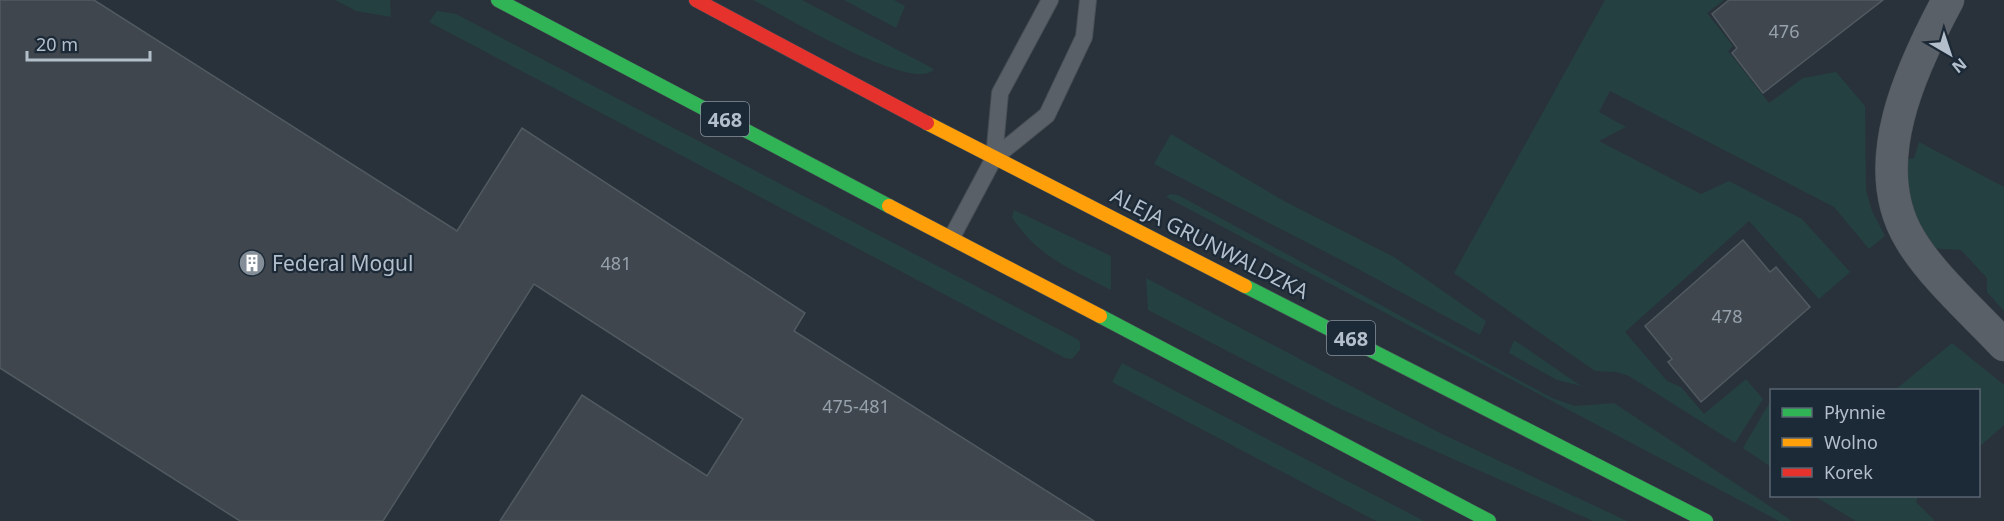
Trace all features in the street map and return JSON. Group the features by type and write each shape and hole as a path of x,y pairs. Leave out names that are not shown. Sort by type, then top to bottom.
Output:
{"main road":[{"name":"468","path":"498,0 1489,521"},
{"name":"ALEJA GRUNWALDZKA","path":"696,0 994,158 1706,521"}],"street":[{"path":"1948,0 1915,67 1900,106 1892,153 1897,208 1909,238 1917,249 2004,345"}],"lane":[{"path":"952,237 994,158 1000,93 1050,0"},
{"path":"994,158 1047,115 1084,37 1088,0"}],"green space":[{"path":"335,0 390,0 391,17 356,11"},
{"path":"753,0 802,0 934,69 922,74 901,71 875,62"},
{"path":"844,0 894,0 905,6 896,28"},
{"path":"1605,0 1724,0 1707,13 1733,46 1728,51 1769,103 1803,78 1836,72 1865,106 1866,190 1872,211 1885,236 1869,249 1834,207 1610,91 1599,112 1626,127 1599,141 1701,194 1729,181 1802,219 1850,272 1819,299 1749,221 1625,332 1667,381 1681,387 1704,414 1746,379 1763,399 1735,443 1629,376 1616,372 1595,371 1454,273"},
{"path":"437,11 456,14 1077,339 1080,342 1080,350 1072,359 1065,358 429,22"},
{"path":"1171,134 1284,201 1394,257 1486,321 1480,335 1349,264 1154,164"},
{"path":"1919,142 2004,187 2004,311 1987,292 1987,278 1961,250 1928,248 1914,223 1903,160 1914,158"},
{"path":"1170,194 1178,195 1552,398 1575,406 1614,403 1792,521 1779,521 1166,197"},
{"path":"1014,210 1111,256 1111,290 1043,252 1012,217"},
{"path":"1146,278 1442,434 1627,521 1593,521 1336,407 1148,310"},
{"path":"1514,340 1581,386 1557,380 1509,353"},
{"path":"1952,343 2004,385 2004,425 1980,446 1980,389 1896,389"},
{"path":"1122,363 1424,521 1376,521 1112,382"},
{"path":"1770,402 1770,466 1743,448"},
{"path":"1816,497 1918,497 1916,502 1935,521 1856,521"}],"building":[{"name":"Federal Mogul","path":"0,0 94,0 457,231 522,128 805,313 794,331 1094,521 500,521 582,395 707,476 743,419 534,284 383,521 240,521 0,368"},
{"path":"1729,0 1883,0 1763,93 1732,53 1737,48 1712,14"},
{"path":"1743,240 1770,272 1776,267 1810,307 1701,402 1668,362 1672,359 1645,326"}],"traffic: fast":[{"path":"498,0 889,206"},
{"path":"1245,286 1706,521"},
{"path":"1100,316 1489,521"}],"traffic: slow":[{"path":"927,123 1245,286"},
{"path":"889,206 1100,316"}],"traffic: jam":[{"path":"696,0 927,123"}],"place":[{"name":"Federal Mogul","path":"252,263"}]}
